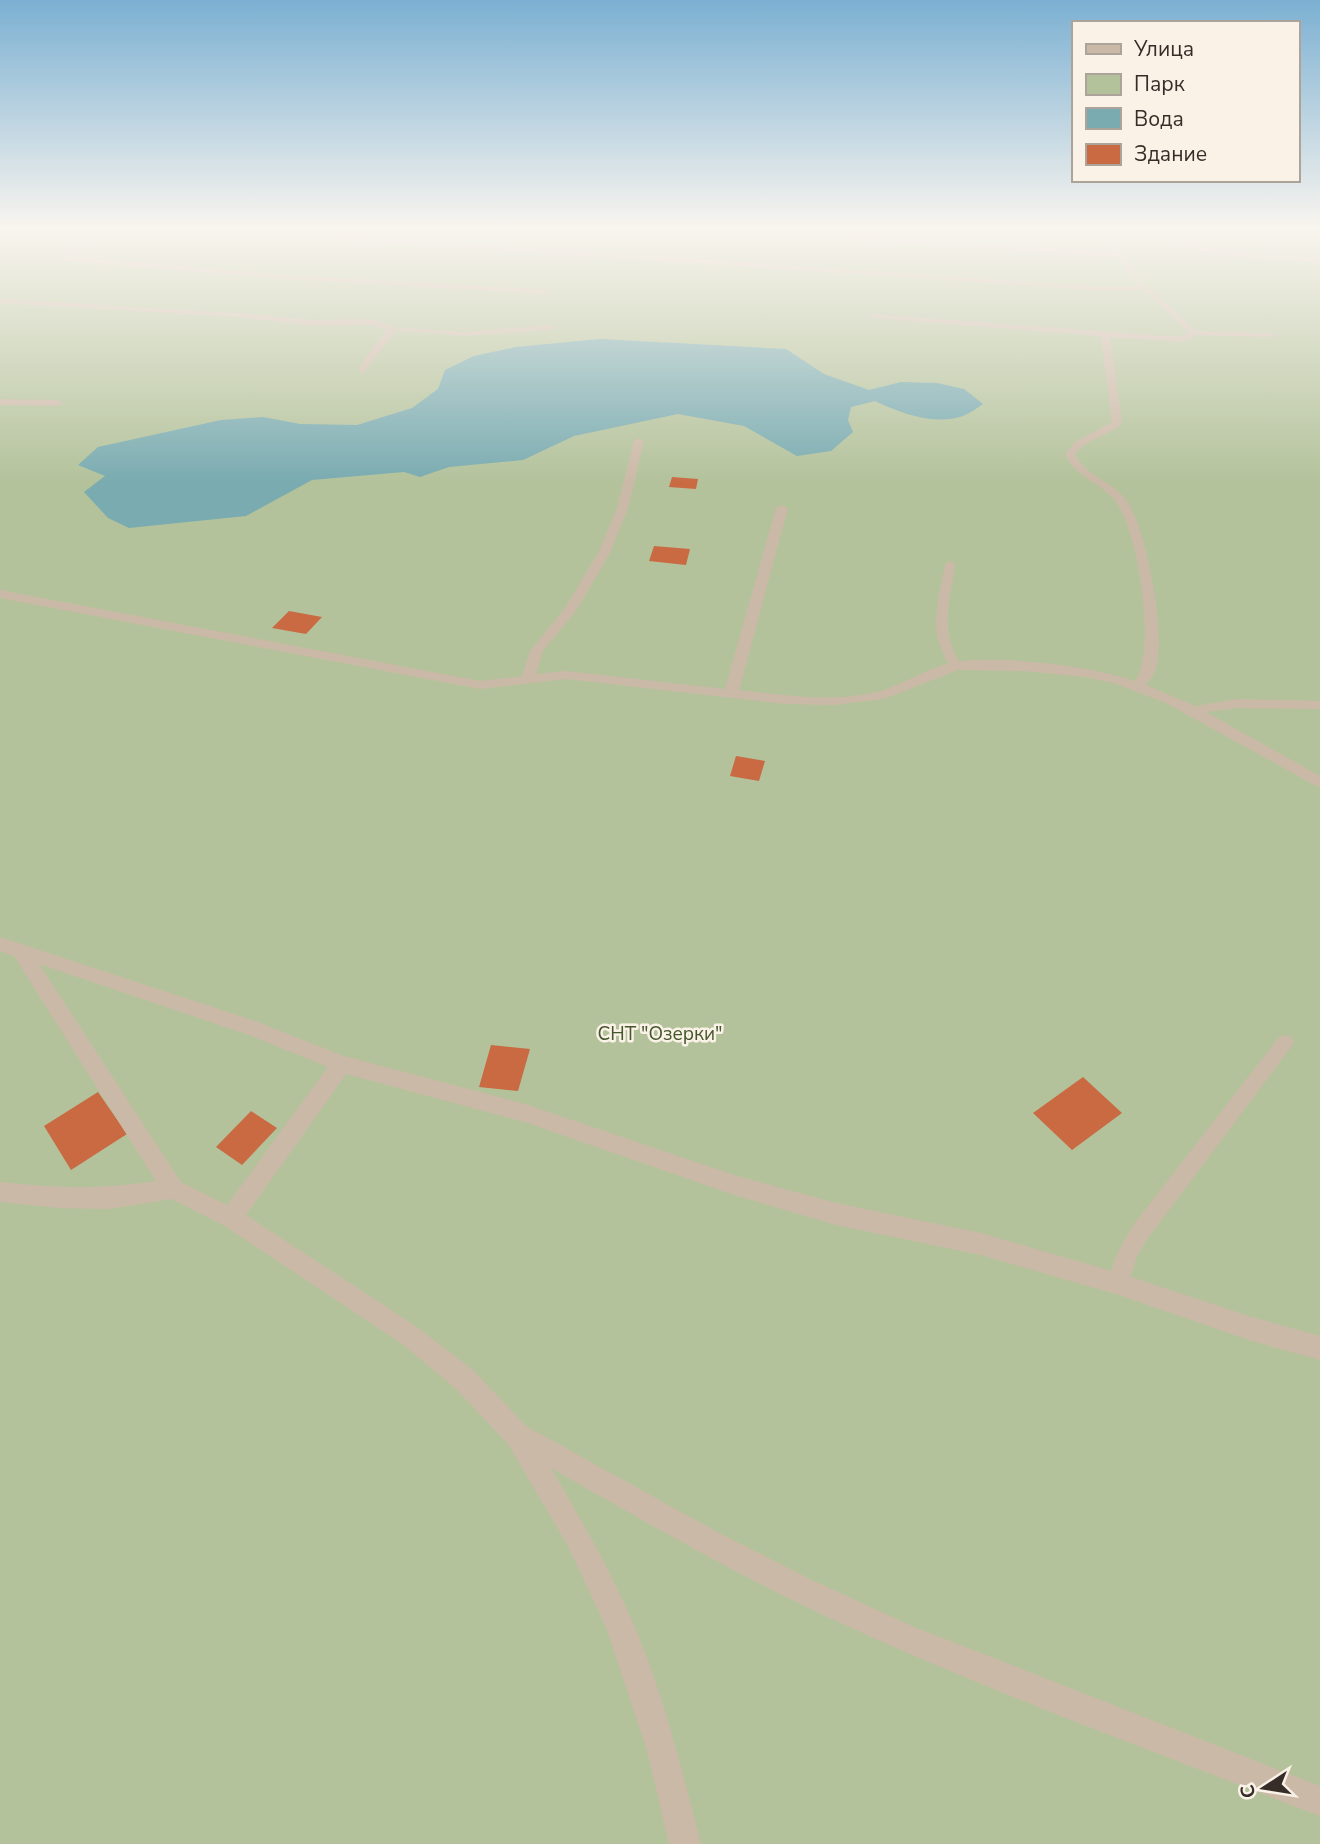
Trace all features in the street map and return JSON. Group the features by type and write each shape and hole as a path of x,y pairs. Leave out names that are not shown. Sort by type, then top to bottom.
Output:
{"street":[{"path":"170,311 316,323 370,322 389,329 388,336 363,370"},
{"path":"871,316 1178,340 1195,333 1172,311"},
{"path":"1105,335 1117,423 1112,428 1081,441 1070,454 1079,469 1120,499 1126,509 1142,559 1148,587 1150,659 1148,672 1138,687"},
{"path":"0,402 58,403"},
{"path":"529,678 531,659 570,612 595,570 622,508 639,441"},
{"path":"731,693 782,508"},
{"path":"0,594 460,683 491,684 566,675 813,702 861,699 907,686 956,666 985,665 1083,673 1138,687 1193,711 1320,783"},
{"path":"1193,711 1204,706 1225,705 1320,705"},
{"path":"10,947 255,1029 342,1064 526,1113 734,1185 836,1214 981,1244 1119,1284 1249,1328 1320,1348"},
{"path":"10,947 173,1189 230,1218 408,1335 464,1379 517,1435 577,1537 619,1623 662,1750 685,1844"},
{"path":"230,1218 342,1064"},
{"path":"0,1192 59,1198 108,1199 173,1189"},
{"path":"517,1435 663,1517 797,1587 901,1636 1320,1801"}],"lane":[{"path":"389,329 463,334 554,327"},
{"path":"1195,333 1272,335"},
{"path":"950,564 941,614 943,647 956,666"},
{"path":"1119,1284 1128,1252 1140,1231 1285,1042"}],"green space":[{"name":"СНТ \"Озерки\"","path":"0,311 1320,311 1320,1844 0,1844"}],"water":[{"path":"600,339 786,349 824,374 869,390 901,382 937,383 964,389 983,404 963,416 941,420 906,414 875,401 851,407 848,420 853,432 831,451 797,456 744,426 678,414 574,436 523,460 449,467 420,477 404,472 312,480 246,516 129,528 108,518 84,492 105,476 78,465 98,447 221,420 263,417 300,424 357,425 412,408 438,389 445,370 474,356 516,347"}],"building":[{"path":"672,477 698,479 696,489 669,487"},
{"path":"654,546 690,549 686,565 649,561"},
{"path":"289,611 322,617 306,634 272,628"},
{"path":"736,756 765,761 759,781 730,776"},
{"path":"491,1045 530,1049 518,1091 479,1087"},
{"path":"1083,1077 1122,1113 1072,1150 1033,1113"},
{"path":"98,1092 127,1134 71,1170 44,1126"},
{"path":"251,1111 277,1128 242,1165 216,1147"}]}
